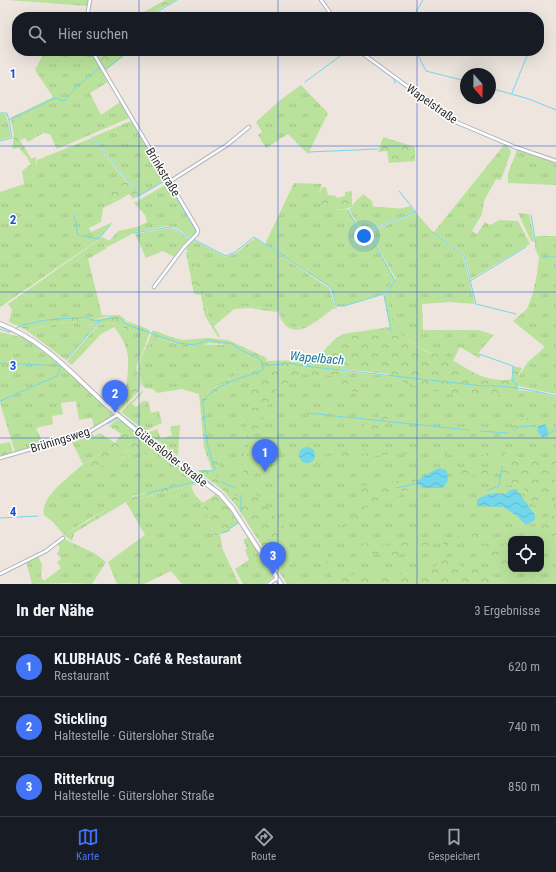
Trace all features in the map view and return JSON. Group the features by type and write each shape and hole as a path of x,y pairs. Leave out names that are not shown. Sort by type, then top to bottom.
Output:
{"main road":[{"name":"Gütersloher Straße","path":"0,324 20,332 68,367 117,415 226,500 281,584"}],"street":[{"path":"88,12 90,0"},
{"path":"321,0 329,12"},
{"name":"Brinkstraße","path":"95,56 198,232 154,287"},
{"name":"Wapelstraße","path":"366,56 456,122 515,147 556,161"},
{"path":"169,182 227,145 249,127"},
{"name":"Brüningsweg","path":"0,458 89,432 117,415"},
{"path":"0,574 46,551 64,538"},
{"path":"269,584 277,578"}],"green space":[{"path":"8,0 89,0 88,6"},
{"path":"165,0 176,0 154,12 144,12"},
{"path":"42,56 93,56 108,82 90,93 101,115 120,102 129,117 57,149 50,134 43,133 28,142 25,138 23,139 17,125 16,126 10,118 53,97 35,70"},
{"path":"97,56 124,56 105,71"},
{"path":"301,85 328,113 308,154 288,134 266,148 258,135 262,132 256,122 279,101"},
{"path":"0,114 6,114 11,137 0,140"},
{"path":"13,119 23,139 20,140 23,146 31,159 36,157 36,168 33,169 27,157 19,148 12,149 14,135 11,120"},
{"path":"131,121 166,180 140,195 93,137"},
{"path":"383,137 415,147 415,161 389,163 387,151 378,152"},
{"path":"92,138 122,176 113,199 117,201 103,208 101,222 89,228 91,232 113,222 98,240 0,307 0,192 24,184 22,171 31,164 33,169 36,168 37,160"},
{"path":"504,145 509,148 511,152 501,180 496,179 484,201 482,214 472,231 477,234 485,222 490,225 500,220 518,221 530,244 471,279 465,256 434,232"},
{"path":"517,150 556,163 556,185 508,183 508,174"},
{"path":"122,176 139,195 133,199 129,194 117,201 109,195 109,183"},
{"path":"294,183 322,184 319,192 338,210 347,209 361,233 368,232 395,280 383,294 344,306 337,306 331,288 265,244"},
{"path":"167,184 195,232 191,237 174,227 167,226 136,232 107,247 102,242 107,248 88,259 102,315 111,315 96,319 85,316 45,319 18,326 9,322 12,310 8,304 103,237 109,241 118,231 137,227 147,222 145,215 134,203"},
{"path":"326,187 328,195 336,196 337,198 345,196 345,192 352,191 352,205 354,206 337,210 321,204 319,199 321,188"},
{"path":"363,194 372,201 373,207 396,208 410,206 415,212 362,232 349,209 354,206 352,205"},
{"path":"416,213 433,232 463,256 475,304 450,302 422,304 423,330 479,330 494,335 478,353 481,355 479,358 460,347 453,361 447,357 432,354 395,332 386,293 396,279 369,232"},
{"path":"518,213 529,214 535,242 531,241"},
{"path":"170,228 190,239 182,246 174,257 163,251 146,258 135,234"},
{"path":"536,236 556,236 556,257 543,257 556,258 556,394 518,386 516,380 528,362 545,347 513,321 527,309 533,293 539,257 535,248"},
{"path":"255,238 329,288 335,306 317,320 303,327 297,328 290,326 283,320 278,310 249,306 232,306 217,321 212,322 209,318 203,292 200,291 194,260 190,252 187,251 186,246 193,240 226,257 236,253"},
{"path":"186,252 190,252 194,259 200,290 205,294 207,305 206,308 212,322 217,321 232,306 249,306 278,310 284,321 290,326 297,328 303,327 317,320 335,306 337,308 333,309 310,325 296,330 289,328 283,322 278,312 249,308 234,309 214,326 220,337 218,337 205,316 201,295 194,294"},
{"path":"386,293 396,332 427,352 445,356 479,375 495,380 513,379 513,366 522,368 516,380 518,390 501,389 498,399 469,397 430,390 389,378 389,374 340,369 341,374 347,379 349,387 372,393 371,394 329,388 329,383 336,382 335,376 298,374 292,381 281,385 276,390 263,419 252,434 255,436 242,448 244,454 253,454 255,456 248,462 250,474 245,479 238,446 241,439 247,437 245,419 250,419 252,410 250,401 246,396 251,376 225,385 204,402 210,449 218,458 219,480 235,488 235,496 253,491 289,532 288,538 265,550 236,505 222,489 197,470 212,470 204,447 199,393 205,396 217,386 229,379 257,368 257,360 229,345 209,343 197,347 186,347 153,336 138,369 153,330 182,340 208,338 228,340 267,358 266,361 309,360 319,356 335,339 343,334 390,327 384,296"},
{"path":"115,315 120,316 126,322 150,331 148,337 111,323 98,325 100,323 96,325 68,322 26,330 18,326 45,319 85,316 93,319 100,319"},
{"path":"117,315 120,315 127,321 150,331 132,324 125,320"},
{"path":"68,322 96,325 66,360 26,330"},
{"path":"111,323 148,337 138,360 136,378 138,385 126,390 128,357 124,342 114,327 101,334 72,365 67,361 98,325"},
{"path":"0,332 25,338 62,366 113,415 94,428 92,418 79,420 76,401 61,403 63,414 52,416 53,424 36,428 43,444 15,452 0,403"},
{"path":"153,336 176,344 229,345 257,360 257,368 229,379 217,386 205,396 182,389 157,393 153,389 144,388 138,370"},
{"path":"148,337 136,366 140,386 139,391 119,411 114,406 124,400 126,390 138,385 133,366"},
{"path":"138,371 143,388 139,381"},
{"path":"340,371 537,392 556,397 556,584 287,584 236,505 222,489 199,472 214,472 208,441 204,402 225,385 250,375"},
{"path":"143,390 132,404 136,407 143,401 148,401 151,413 159,411 162,423 145,431 121,412"},
{"path":"537,392 553,397 554,399 533,397 533,393"},
{"path":"381,406 385,407 396,416 396,418 385,419 380,429 365,429 363,426 365,424 377,421"},
{"path":"514,413 521,419 538,417 541,421 535,425 512,428 512,415"},
{"path":"120,419 157,448 148,454 123,451 122,460 87,470 82,465 102,454 94,436 100,433 115,443 121,434 109,426"},
{"path":"180,425 178,456 147,433 157,429 161,439 172,435 170,427"},
{"path":"93,434 102,454 83,464 72,442"},
{"path":"10,442 13,452 0,456 0,444"},
{"path":"506,446 505,458 556,458 556,500 536,506 520,484 504,486 504,472 460,478 456,475 456,472 459,470 501,467 503,465 502,459 467,460 438,451 375,456 361,461 354,459 337,462 330,460 322,464 318,463 328,456 352,450 358,454 437,449 471,459"},
{"path":"157,448 198,481 135,495 89,519 64,535 53,522 44,515 46,501 51,494 63,481 82,465 87,470 122,460 123,451 148,454"},
{"path":"422,477 415,483 419,484 421,489 403,491 400,495 378,504 366,506 365,508 367,513 364,517 343,527 338,526 342,521 349,520 361,513 362,505 359,495 362,486"},
{"path":"198,481 197,484 191,486 195,495 203,503 216,494 227,504 239,523 230,529 230,531 214,536 205,509 188,486 126,502 74,533 72,541 64,535 125,499 163,488"},
{"path":"188,486 205,509 214,536 220,534 222,548 239,584 182,584 171,571 144,584 117,584 108,562 145,535 126,502"},
{"path":"551,515 556,517 556,552 544,540 544,536 540,536 533,529 539,521"},
{"path":"484,529 490,530 491,533 446,546 443,544 445,540"},
{"path":"248,537 273,577 265,584 243,584 235,569 249,560 245,550 247,548 243,540"},
{"path":"64,539 94,553 106,562 92,584 32,584 26,562 38,556 42,565 41,577 44,581 61,568 57,562 61,559 57,554 60,548 57,544"},
{"path":"410,539 430,542 432,547 408,550 398,556 348,551 352,547 358,545 396,545"},
{"path":"508,543 508,569 486,553 477,549 450,555 476,547"},
{"path":"327,554 332,573 345,577 363,572 382,574 383,577 431,570 443,560 449,559 452,564 460,565 464,571 474,568 501,584 337,584 331,575 325,555"}],"water":[{"path":"545,424 548,430 547,436 543,438 537,431 538,426"},
{"path":"307,447 313,449 315,455 313,461 307,463 301,461 299,455 301,449"},
{"path":"439,468 446,470 448,475 447,482 442,488 422,488 418,484 415,484 423,476"},
{"path":"516,489 535,515 535,520 526,525 517,516 503,507 477,506 477,500 483,496 495,493 506,494 510,490"}],"waterway":[{"path":"157,12 177,0"},
{"path":"416,12 423,0"},
{"path":"105,70 123,56"},
{"path":"305,82 340,56"},
{"path":"364,56 394,79 395,83"},
{"path":"418,56 426,71 460,80"},
{"path":"512,93 527,56"},
{"path":"0,141 12,138 9,120 55,98 64,101 78,85 100,68"},
{"path":"400,83 454,123 507,145"},
{"path":"496,90 529,99 556,110"},
{"path":"0,113 7,113 9,120"},
{"path":"92,137 140,196"},
{"path":"309,152 377,149"},
{"path":"518,150 529,153"},
{"path":"137,197 166,180"},
{"path":"168,184 196,231 191,238"},
{"path":"193,239 226,256 235,252 254,237 329,286 332,290 336,306 344,306 384,294 395,281 368,231 416,212 399,191"},
{"path":"348,210 361,233 368,231"},
{"path":"74,215 78,235 99,239 110,225"},
{"path":"531,215 536,244"},
{"path":"134,233 170,227 191,238"},
{"path":"433,232 464,256 476,304 516,314"},
{"path":"470,281 526,247"},
{"path":"543,257 556,257"},
{"path":"384,295 391,331"},
{"name":"Wapelbach","path":"15,329 22,325 46,320 84,317 97,321 118,317 128,325 178,343 195,345 207,340 233,344 235,347 261,360 262,366 293,363 296,365 483,386 509,387 556,396"},
{"path":"67,359 99,322"},
{"name":"Wapelbach","path":"0,329 9,332 12,331"},
{"path":"479,354 513,366 512,381 517,384 516,388"},
{"path":"0,363 61,366 57,376 0,401"},
{"path":"200,471 212,471 215,469 207,443 203,405 205,399 210,393 218,388 259,372 263,370 263,367"},
{"path":"307,413 469,430"},
{"path":"120,414 213,485"},
{"path":"108,424 118,418 131,429"},
{"path":"513,431 519,427 535,426"},
{"path":"547,434 556,430"},
{"path":"480,431 508,433"},
{"path":"488,490 499,486 502,467"},
{"path":"147,493 199,481"},
{"path":"222,482 235,488"},
{"path":"396,488 415,484"},
{"path":"241,495 241,512"},
{"path":"0,518 38,516"},
{"path":"222,533 228,531 239,522"},
{"path":"244,531 247,535"}],"place":[{"name":"Stickling","path":"115,413"},
{"name":"KLUBHAUS - Café & Restaurant","path":"265,472"},
{"name":"Ritterkrug","path":"273,575"}]}
